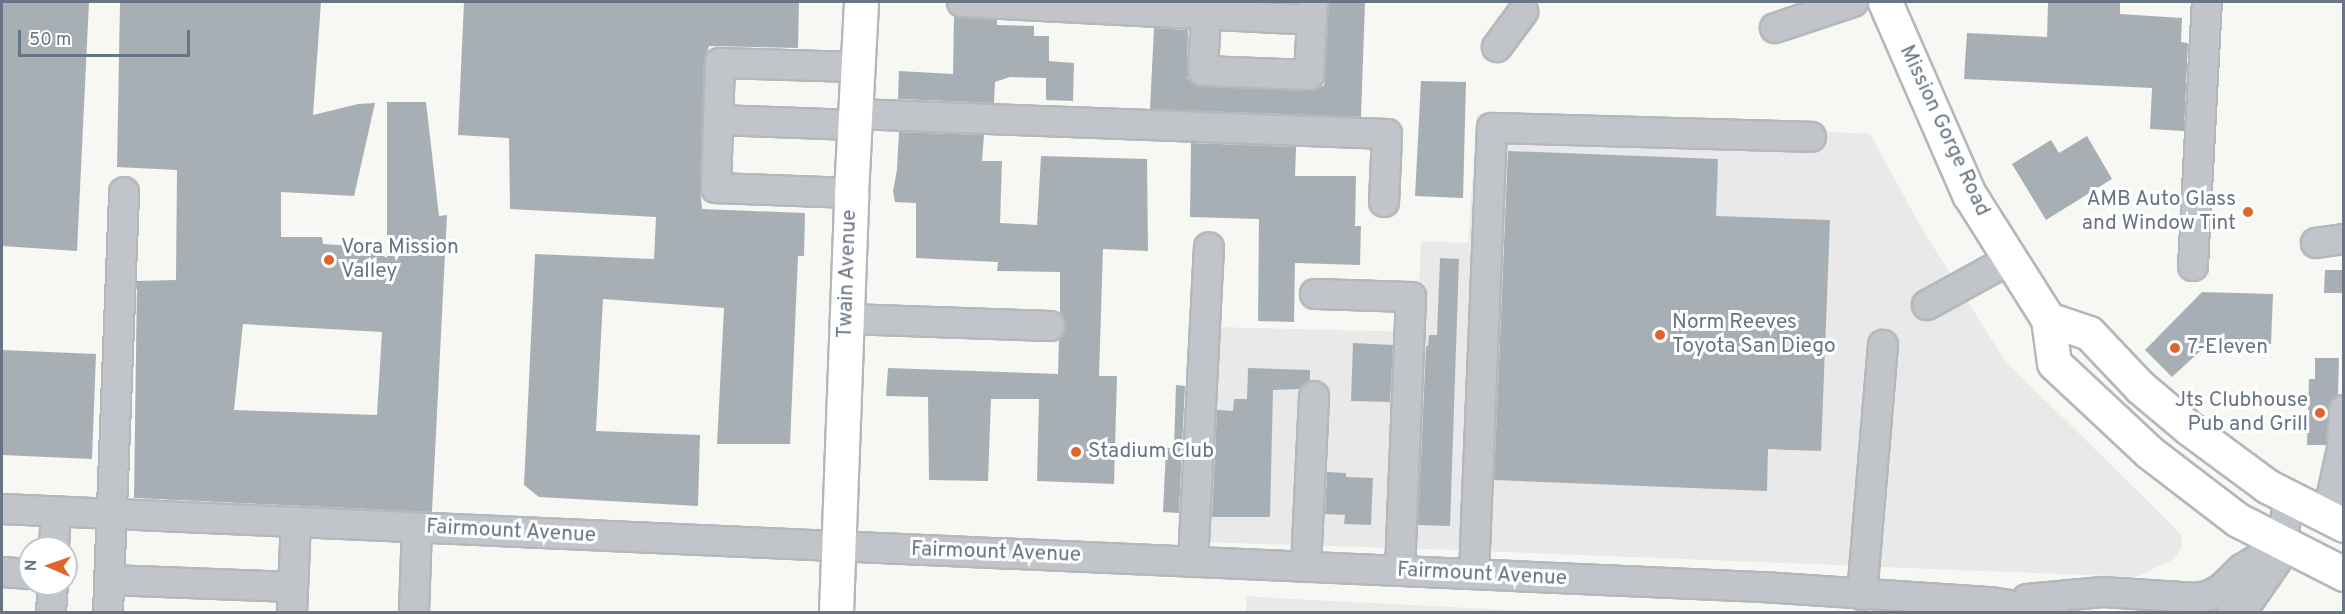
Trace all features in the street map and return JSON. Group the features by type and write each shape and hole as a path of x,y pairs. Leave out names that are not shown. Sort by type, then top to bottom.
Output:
{"main road":[{"name":"Twain Avenue","path":"836,612 856,67 861,2"},
{"name":"Mission Gorge Road","path":"1885,2 1969,195 2048,319 2054,363 2104,412 2159,460 2238,520 2283,543"},
{"path":"2048,319 2089,333 2140,387 2190,429 2267,486 2335,521"},
{"path":"2283,543 2343,574"}],"street":[{"path":"962,2 1206,13 1313,11 1309,75 1203,71 1206,13"},
{"path":"1775,28 1853,2"},
{"path":"2193,266 2207,2"},
{"path":"1497,47 1523,12"},
{"path":"851,193 716,188 720,63 856,67"},
{"path":"718,120 854,120 1387,134 1384,202"},
{"path":"1474,574 1492,128 1811,137"},
{"path":"108,612 124,192"},
{"path":"1193,562 1209,247"},
{"path":"1927,305 2009,260"},
{"path":"1315,294 1411,297 1400,571"},
{"path":"847,319 1050,326"},
{"path":"1862,595 1882,345"},
{"path":"1306,567 1314,396"},
{"path":"2335,521 2343,410"},
{"path":"2232,612 2249,601 2265,582 2278,559 2283,543 2288,497"},
{"name":"Fairmount Avenue","path":"2,509 1763,587 1991,602 2054,612"},
{"path":"55,536 56,511"},
{"path":"109,580 293,600 296,522"},
{"path":"414,612 417,528"},
{"name":"Fairmount Avenue","path":"1991,602 2103,592 2197,598 2210,595 2222,588 2242,569 2283,543"},
{"path":"2,572 18,573"},
{"path":"51,612 52,596"}],"shaded area":[{"path":"1477,114 1870,134 1921,227 2005,361 2169,522 2181,535 2182,547 2174,559 2136,577 1203,542 1211,327 1417,332 1421,241 1468,243"},
{"path":"1247,596 1272,598 1548,612 1246,612"}],"building":[{"path":"2,2 89,2 77,251 2,246"},
{"name":"Vora Mission Valley","path":"120,2 321,2 313,115 358,104 375,103 354,196 281,192 281,237 322,237 323,244 353,246 362,244 387,258 387,102 426,102 439,216 447,215 432,512 134,498 137,281 176,280 177,170 117,167","holes":["243,324 382,332 377,415 234,410"]},
{"path":"464,2 799,2 798,48 709,46 704,62 700,187 702,209 805,213 804,256 798,256 790,444 717,444 724,308 603,299 596,431 700,435 698,506 539,497 524,485 535,254 654,259 656,217 510,209 509,138 458,135"},
{"path":"1329,2 1365,2 1361,117 1150,109 1154,28 1188,30 1187,78 1195,85 1308,91 1324,85"},
{"path":"2048,2 2120,2 2120,14 2182,18 2181,42 2188,43 2184,131 2150,129 2152,88 1964,79 1967,33 2047,37"},
{"path":"954,16 997,20 997,25 1034,26 1034,36 1049,36 1049,61 1074,63 1073,101 1046,100 1046,78 1010,77 995,82 994,103 898,99 899,71 953,74"},
{"path":"1421,81 1466,82 1463,198 1415,196"},
{"path":"899,132 984,135 982,161 1002,161 1000,223 1037,225 1041,156 1147,159 1148,251 1103,249 1099,376 1117,376 1114,484 1037,481 1039,399 991,399 988,481 929,480 928,397 886,396 888,368 1058,374 1059,339 1066,326 1060,313 1060,272 997,271 998,262 916,258 916,203 895,202 893,191 897,170"},
{"path":"2087,136 2112,179 2046,220 2012,164 2051,140 2059,153"},
{"path":"1191,143 1296,147 1295,176 1356,176 1355,226 1361,226 1360,265 1295,263 1294,322 1258,321 1259,219 1190,217"},
{"name":"Norm Reeves Toyota San Diego","path":"1508,151 1718,159 1716,216 1830,220 1821,451 1768,449 1767,491 1494,480"},
{"path":"1440,258 1459,259 1450,526 1418,525 1426,346 1428,346 1429,335 1437,335"},
{"path":"2325,270 2343,270 2343,293 2324,293"},
{"path":"2202,292 2273,294 2271,344 2209,343 2172,377 2145,350"},
{"path":"1353,343 1393,345 1390,402 1351,401"},
{"path":"2,350 96,354 92,459 2,455"},
{"path":"2315,358 2339,358 2338,395 2331,401 2328,409 2326,445 2307,445 2309,379 2315,379"},
{"path":"1248,368 1310,370 1310,380 1299,389 1273,390 1270,517 1212,517 1217,410 1233,411 1234,399 1247,399"},
{"path":"1176,385 1185,386 1179,513 1163,512 1166,448 1174,448"},
{"path":"1327,472 1346,473 1346,477 1373,478 1371,525 1344,524 1345,515 1325,514"}],"place":[{"name":"AMB Auto Glass and Window Tint","path":"2248,212"},
{"name":"Vora Mission Valley","path":"329,260"},
{"name":"Norm Reeves Toyota San Diego","path":"1660,335"},
{"name":"7-Eleven","path":"2175,348"},
{"name":"Jts Clubhouse Pub and Grill","path":"2320,413"},
{"name":"Stadium Club","path":"1076,452"}]}
